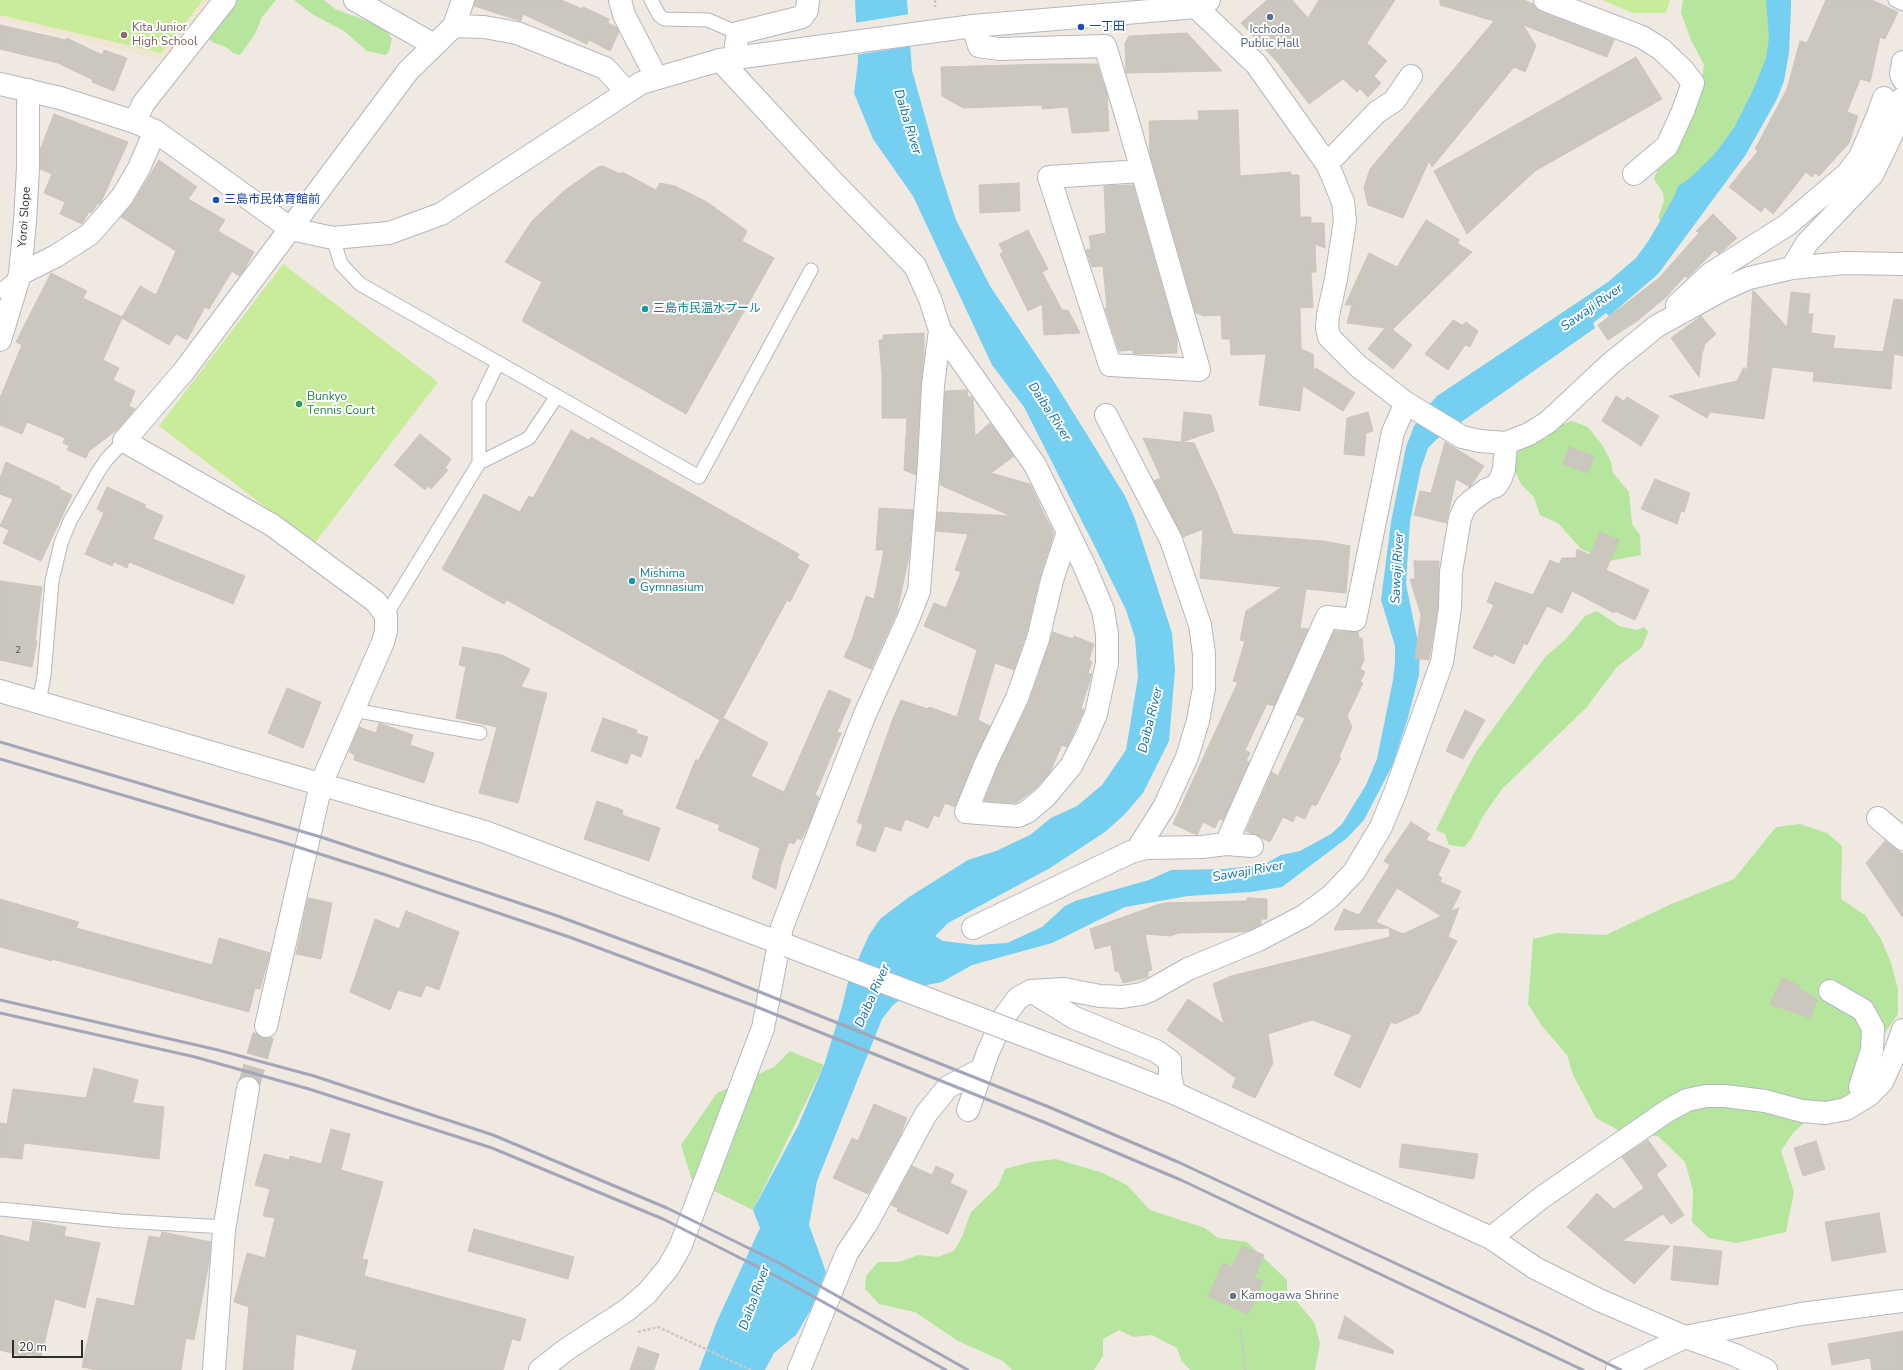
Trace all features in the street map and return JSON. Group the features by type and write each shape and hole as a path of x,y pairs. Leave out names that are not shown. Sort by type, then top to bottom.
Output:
{"street":[{"path":"135,122 143,104 225,0"},
{"path":"356,0 434,45"},
{"path":"266,1026 321,784 385,636 386,615 375,601 272,525 124,441 184,371 408,71 454,26 463,0"},
{"path":"620,0 624,15 656,77"},
{"path":"727,59 738,33 802,17 807,10 808,0"},
{"path":"1545,0 1642,37 1661,49 1683,70 1693,83 1683,111 1667,146 1634,174"},
{"path":"0,84 60,98 135,122 156,131 291,229 332,238 389,233 441,214 626,91 656,77 727,59 777,52 973,26 1202,3 1256,64 1327,164 1343,202 1345,221 1336,279 1328,314 1327,327 1330,337 1358,366 1412,406 1457,435 1480,441 1506,443 1529,434 1548,422 1610,364 1657,326 1710,274 1787,224 1847,174 1860,157 1878,115 1893,98 1901,110 1891,136 1872,176 1807,243 1792,268"},
{"path":"454,26 484,27 517,33 605,68 626,91"},
{"path":"973,26 979,46 999,49 1105,46 1142,171 1199,370 1110,365 1049,177 1142,171"},
{"path":"727,59 833,182 915,266 930,299 940,330 1035,465 1068,532 1103,610 1107,634 1107,663 1096,714 1087,735 1070,766 1046,797 1027,812 1018,816 966,812 986,763 1017,698 1038,639 1052,580 1068,532"},
{"path":"1903,62 1903,79"},
{"path":"1327,164 1377,112 1394,102 1411,76"},
{"name":"Yoroi Slope","path":"0,340 20,274 28,168 28,90"},
{"path":"20,274 56,256 90,234 122,197 139,168 156,131"},
{"path":"1657,326 1722,290 1760,275 1792,268 1845,263 1903,264"},
{"path":"540,1370 567,1349 627,1310 646,1293 675,1257 763,1028 783,944 782,927 865,714 919,591 929,463 933,385 940,330"},
{"path":"1226,844 1327,617 1355,620 1393,432 1412,406"},
{"path":"1106,415 1171,540 1200,625 1204,654 1204,688 1198,721 1187,757 1164,807 1137,850"},
{"path":"968,1110 982,1068 1004,1017 1018,998 1031,991 1064,989 1100,996 1141,994 1152,990 1188,969 1258,940 1304,916 1330,897 1354,872 1380,827 1395,793 1442,662 1450,608 1451,572 1460,518 1468,504 1479,494 1496,486 1501,478 1504,469 1506,443"},
{"path":"0,691 486,832 1121,1072 1174,1093 1491,1238 1535,1268 1599,1300 1685,1337 1735,1355 1766,1370"},
{"path":"1878,818 1903,839"},
{"path":"973,928 1087,872 1137,850 1146,848 1202,847 1226,844 1252,846"},
{"path":"1031,991 1075,1018 1156,1051 1170,1060 1170,1075 1174,1093"},
{"path":"1830,991 1863,1010 1873,1028 1872,1050 1860,1087 1864,1098"},
{"path":"1491,1238 1542,1198 1667,1111 1687,1100 1706,1096 1725,1096 1765,1101 1802,1111 1826,1113 1846,1109 1864,1098 1882,1082 1902,1038"},
{"path":"799,1370 847,1253 867,1223 926,1114 948,1087 982,1068"},
{"path":"214,1370 225,1227 248,1088"},
{"path":"1617,1370 1685,1337 1801,1314 1903,1301"}],"lane":[{"path":"651,0 658,14 664,19 708,20 738,33"},
{"path":"1895,0 1903,4"},
{"path":"332,238 341,264 360,284 699,477 811,270"},
{"path":"0,291 20,274"},
{"path":"386,615 479,463 479,402 498,363"},
{"path":"479,463 530,438 557,396"},
{"path":"39,702 44,676 52,581 61,543 70,520 98,472 107,459 124,441"},
{"path":"353,710 480,733"},
{"path":"0,1209 121,1221 225,1227"}],"path":[{"path":"632,1333 658,1327 751,1370"},
{"path":"1240,1329 1245,1370"}],"shaded area":[{"name":"Kita Junior High School","path":"0,0 211,0 164,61 0,19"}],"green space":[{"name":"Kita Junior High School","path":"0,0 203,0 161,53 0,15"},
{"path":"231,0 276,0 262,17 255,34 240,55 233,53 226,47 214,43 208,38"},
{"path":"294,0 324,0 335,9 384,27 392,39 389,51 386,55 367,51 344,31 312,14"},
{"path":"1602,0 1670,0 1666,13 1633,13"},
{"path":"1683,0 1775,0 1770,54 1748,110 1663,224 1658,218 1664,201 1663,193 1654,179 1657,171 1671,158 1677,147 1701,85 1704,65 1691,40 1681,13"},
{"name":"Bunkyo Tennis Court","path":"283,264 438,382 314,544 159,426"},
{"path":"1572,421 1588,427 1603,446 1611,462 1613,473 1629,492 1632,524 1640,535 1641,555 1609,561 1581,549 1559,524 1540,515 1534,497 1521,484 1515,471 1516,454 1522,445 1547,438 1555,427"},
{"path":"1597,611 1619,626 1637,630 1644,627 1648,632 1642,647 1617,667 1586,708 1502,789 1483,816 1471,839 1464,847 1449,845 1445,834 1436,830 1476,752 1546,656 1565,640 1585,616"},
{"path":"1800,824 1827,833 1842,846 1841,899 1865,915 1881,939 1891,963 1898,989 1898,1014 1880,1040 1859,1092 1822,1106 1793,1133 1781,1151 1794,1192 1786,1232 1737,1243 1709,1238 1692,1222 1693,1191 1685,1162 1658,1136 1627,1135 1596,1118 1573,1075 1567,1055 1542,1026 1528,1004 1533,939 1557,933 1606,935 1669,905 1734,879 1776,827"},
{"path":"790,1051 824,1065 753,1210 692,1180 681,1145 717,1093 774,1067"},
{"path":"1056,1159 1103,1173 1127,1185 1150,1210 1205,1228 1218,1238 1247,1242 1287,1280 1287,1290 1314,1322 1320,1343 1315,1370 1190,1370 1181,1360 1177,1348 1152,1335 1133,1337 1119,1330 1103,1339 1103,1356 1094,1370 1012,1370 1003,1361 958,1341 915,1312 879,1304 865,1289 866,1276 878,1262 899,1262 918,1255 937,1257 954,1251 962,1237 971,1212 998,1186 1005,1169 1031,1162"}],"water":[{"path":"855,0 907,0 912,70 941,174 956,220 990,286 1053,380 1125,496 1135,519 1172,633 1175,670 1169,741 1143,793 1124,815 1105,832 1050,868 948,923 935,936 943,941 976,945 1007,943 1042,927 1065,906 1075,901 1149,880 1171,870 1223,869 1263,865 1281,855 1300,851 1331,834 1342,824 1366,785 1377,759 1393,680 1395,646 1381,600 1391,522 1406,447 1414,426 1437,396 1608,282 1636,258 1649,240 1674,197 1678,186 1689,179 1713,156 1734,128 1754,88 1766,58 1769,38 1766,0 1791,0 1791,7 1789,53 1784,81 1777,99 1745,156 1658,274 1609,316 1606,313 1593,323 1595,328 1437,439 1428,448 1421,468 1410,521 1406,584 1420,652 1419,675 1407,721 1392,766 1364,820 1347,838 1282,887 1251,892 1188,896 1125,907 1052,943 972,965 942,982 917,987 893,1005 882,1019 817,1181 809,1225 826,1272 810,1311 796,1335 774,1353 765,1370 699,1370 717,1321 760,1228 753,1210 798,1126 824,1065 848,982 869,935 880,919 909,897 968,860 996,851 1030,835 1051,818 1077,806 1102,785 1126,750 1138,677 1135,638 1126,610 1094,545 1024,407 992,365 913,196 873,139 854,93 858,62"}],"pier":[{"path":"910,14 912,46 855,55 854,23"}],"building":[{"path":"475,0 561,0 582,9 583,7 609,19 608,23 616,27 619,32 610,51 589,40 587,44 523,14 521,21 474,6"},
{"path":"1267,0 1292,0 1308,18 1319,0 1395,0 1367,43 1387,61 1374,76 1381,83 1368,97 1360,89 1357,92 1343,79 1309,104 1278,63 1241,23"},
{"path":"1440,0 1524,0 1533,4 1541,12 1614,40 1607,57 1523,25 1536,46 1525,72 1514,67 1432,167 1429,161 1403,218 1368,205 1364,187 1370,169 1494,21 1440,5"},
{"path":"1826,0 1872,0 1898,12 1885,39 1880,37 1870,82 1860,79 1847,112 1858,116 1849,143 1819,176 1815,173 1812,177 1806,172 1773,214 1765,207 1761,212 1729,187 1758,151 1755,149 1787,89 1800,41 1807,43"},
{"path":"0,25 66,40 67,38 102,55 104,50 127,58 114,91 92,82 93,80 58,63 0,49"},
{"path":"1187,33 1222,71 1126,73 1125,43 1129,36"},
{"path":"1636,57 1662,99 1535,171 1467,234 1434,171"},
{"path":"1097,64 1107,94 1109,131 1072,133 1068,107 1042,109 1042,105 963,108 942,96 941,67"},
{"path":"1238,110 1240,176 1291,172 1290,175 1299,175 1300,217 1311,217 1311,223 1324,223 1325,248 1315,244 1316,272 1311,272 1313,307 1300,308 1301,349 1313,354 1314,371 1316,368 1355,393 1343,411 1303,386 1300,411 1259,405 1266,354 1231,355 1230,339 1222,339 1221,315 1203,316 1195,312 1150,154 1149,121 1199,120 1198,111"},
{"path":"54,114 128,142 101,202 99,204 98,203 91,213 89,212 82,224 60,214 65,202 44,193 52,174 40,169 40,150"},
{"path":"159,160 197,187 188,199 225,220 218,231 254,252 244,270 239,276 232,271 209,309 205,307 187,340 176,334 169,345 122,318 103,360 119,368 113,380 135,391 129,406 135,409 118,429 89,451 86,458 67,450 69,446 63,443 65,438 27,422 22,434 0,425 0,398 22,345 16,342 51,273 87,291 83,298 122,317 140,286 156,295 176,251 121,217 133,203"},
{"name":"三島市民温水プール","path":"603,166 620,174 622,172 656,190 660,183 675,186 707,202 747,231 742,241 774,258 686,414 522,321 542,282 505,262 532,221 565,190 598,167"},
{"path":"1019,183 1020,211 980,213 979,185"},
{"path":"1133,185 1177,338 1177,353 1133,354 1133,350 1119,351 1105,308 1107,308 1103,266 1092,267 1086,250 1091,249 1089,236 1106,233 1104,186"},
{"path":"1713,214 1737,238 1719,254 1715,250 1687,278 1685,276 1666,297 1637,321 1608,340 1598,325 1659,278 1699,233 1696,231"},
{"path":"1426,220 1460,240 1457,243 1472,252 1392,329 1412,345 1393,369 1368,349 1385,328 1347,323 1352,305 1345,305 1369,253 1397,267"},
{"path":"1028,230 1048,269 1042,272 1062,310 1068,310 1080,333 1044,335 1042,304 1028,311 1000,254 1003,252 999,244"},
{"path":"1753,290 1787,327 1791,292 1810,294 1808,314 1813,314 1811,333 1835,336 1833,348 1883,352 1894,299 1903,300 1903,356 1894,354 1891,389 1813,381 1814,372 1772,367 1764,419 1710,412 1707,418 1669,396 1737,381 1744,367 1747,371"},
{"path":"1701,316 1716,334 1705,344 1699,377 1671,338"},
{"path":"1453,320 1462,325 1466,322 1478,331 1470,347 1465,345 1448,370 1425,354"},
{"path":"924,333 916,475 904,470 907,418 882,418 882,375 879,340 883,340 883,335"},
{"path":"967,390 968,397 972,397 973,399 975,436 990,423 1014,456 991,473 1030,484 1053,530 1052,533 1054,533 1040,577 1026,635 1014,670 995,663 978,720 990,726 955,807 945,803 939,817 934,815 928,828 905,819 901,831 885,826 875,852 856,845 863,825 857,822 892,721 901,700 928,709 929,707 957,717 977,650 924,626 934,603 946,608 961,572 955,570 968,534 936,531 938,512 1011,516 940,485 945,391"},
{"path":"1616,396 1624,401 1627,397 1659,416 1641,446 1602,421"},
{"path":"1184,412 1211,415 1214,431 1182,442 1194,443 1218,495 1233,534 1323,541 1350,546 1346,593 1306,589 1300,628 1308,629 1274,706 1267,704 1245,750 1250,753 1246,761 1249,762 1223,820 1219,819 1215,828 1203,822 1197,835 1173,824 1238,682 1233,681 1245,641 1240,640 1246,611 1282,587 1200,578 1203,529 1183,537 1154,481 1161,478 1143,438 1181,442"},
{"path":"1368,412 1373,431 1366,433 1364,456 1344,454 1347,418"},
{"name":"Mishima Gymnasium","path":"571,430 589,440 591,437 799,554 797,558 809,565 790,602 787,600 723,718 768,743 751,776 784,792 829,690 851,700 837,732 841,733 815,795 819,797 810,822 801,840 797,838 794,844 789,842 781,864 776,889 752,878 760,848 718,830 720,825 676,808 696,759 698,761 720,720 507,600 504,604 442,569 484,494 520,512 529,496 533,498"},
{"path":"420,434 451,459 445,468 448,470 431,489 428,486 425,490 394,465"},
{"path":"1445,442 1484,466 1470,487 1456,479 1446,523 1414,515 1420,491 1431,493"},
{"path":"1569,447 1594,456 1588,473 1563,464"},
{"path":"6,462 60,487 59,489 72,495 41,561 3,543 9,530 0,526 13,499 0,494 0,478"},
{"path":"1655,479 1690,493 1684,512 1681,511 1677,524 1641,509"},
{"path":"107,487 146,505 144,507 163,516 153,539 245,576 233,604 129,562 127,568 114,562 112,566 85,554 104,513 97,509"},
{"path":"879,508 913,510 909,556 897,612 871,669 844,657 852,640 866,596 874,599 884,550 876,550"},
{"path":"1600,532 1619,540 1606,570 1649,590 1635,620 1615,611 1614,613 1572,591 1562,613 1547,606 1527,645 1524,643 1514,664 1494,654 1492,657 1473,648 1494,605 1487,602 1495,582 1533,595 1550,560 1559,564 1562,558 1576,558 1577,549 1590,555"},
{"path":"1414,561 1439,561 1438,607 1429,660 1415,658 1421,615 1410,579 1415,579"},
{"path":"0,581 42,587 35,641 37,641 32,667 0,660"},
{"path":"1334,631 1358,632 1359,638 1362,638 1364,660 1360,669 1365,672 1360,682 1363,683 1347,716 1352,727 1339,757 1341,758 1316,806 1312,804 1305,819 1296,815 1293,822 1283,817 1270,842 1246,831 1272,772 1278,776 1305,718 1297,715"},
{"path":"1053,632 1073,639 1074,636 1094,644 1089,660 1092,662 1088,673 1092,674 1081,708 1084,710 1067,747 1062,745 1050,772 1036,788 1016,803 984,801 997,768 1029,702"},
{"path":"463,647 502,655 530,669 521,687 547,693 518,803 479,793 497,727 456,718 466,667 459,665"},
{"path":"287,688 321,702 303,748 268,733"},
{"path":"1465,710 1485,720 1463,759 1446,751"},
{"path":"603,718 637,730 636,733 648,737 641,757 631,753 627,764 591,751"},
{"path":"379,723 413,735 410,745 434,753 424,783 354,760 355,755 349,752 359,727 376,733"},
{"path":"597,801 623,810 622,815 660,828 649,861 584,839"},
{"path":"1411,822 1430,834 1426,840 1450,850 1438,875 1442,878 1440,882 1461,891 1451,911 1459,908 1448,937 1457,941 1419,1013 1395,1024 1391,1022 1360,1088 1334,1075 1352,1035 1312,1020 1268,1034 1273,1063 1255,1098 1232,1087 1236,1078 1167,1030 1188,999 1224,1024 1213,984 1231,976 1390,937 1389,928 1334,930 1344,909 1359,915 1390,865 1384,861","holes":["1397,888 1441,916 1403,934 1376,922"]},
{"path":"1885,841 1903,854 1903,918 1866,863"},
{"path":"308,898 332,903 321,959 296,954"},
{"path":"1248,898 1267,899 1267,919 1261,919 1261,925 1245,932 1179,933 1170,936 1145,934 1152,970 1148,971 1148,977 1123,983 1119,972 1115,971 1111,945 1095,949 1090,929 1157,905 1165,903 1246,901"},
{"path":"0,899 79,922 76,928 212,965 219,938 270,953 260,989 255,988 249,1012 52,959 52,961 0,947"},
{"path":"406,911 459,932 439,990 426,985 421,997 398,990 390,1010 350,992 375,919 399,929"},
{"path":"1782,978 1800,986 1799,989 1817,999 1810,1018 1770,1004"},
{"path":"94,1068 138,1080 133,1103 164,1107 159,1159 24,1143 22,1159 0,1157 0,1123 7,1124 13,1089 86,1098"},
{"path":"874,1104 907,1118 899,1138 868,1194 833,1178 852,1138 858,1141"},
{"path":"331,1129 350,1134 341,1170 383,1182 362,1259 368,1260 364,1276 526,1319 520,1341 512,1339 503,1370 352,1370 357,1350 296,1334 293,1370 243,1370 249,1307 234,1302 247,1253 265,1258 275,1218 263,1216 270,1189 255,1185 264,1154 289,1160 290,1156 321,1164"},
{"path":"1648,1140 1667,1166 1656,1174 1684,1215 1671,1224 1663,1214 1622,1241 1670,1246 1634,1284 1567,1227 1597,1193 1614,1209 1644,1188 1622,1157"},
{"path":"1816,1141 1825,1169 1803,1176 1794,1148"},
{"path":"1402,1144 1478,1154 1474,1179 1399,1167"},
{"path":"912,1166 932,1175 936,1166 954,1174 950,1183 967,1191 948,1234 897,1211 898,1208 891,1205"},
{"path":"1879,1213 1886,1252 1832,1261 1825,1222"},
{"path":"33,1221 66,1227 64,1236 100,1243 85,1308 55,1299 41,1357 27,1354 26,1357 0,1350 0,1235 29,1242"},
{"path":"474,1229 574,1257 568,1279 468,1251"},
{"path":"162,1232 211,1242 210,1257 194,1340 186,1338 181,1370 97,1370 82,1367 97,1298 134,1306 149,1236 160,1238"},
{"path":"1242,1246 1264,1255 1254,1278 1263,1281 1248,1314 1208,1296 1223,1263 1232,1267"},
{"path":"1674,1246 1722,1251 1718,1285 1671,1280"},
{"path":"1345,1316 1394,1351 1393,1354 1338,1338"},
{"path":"1903,1331 1903,1370 1872,1370 1870,1358 1832,1365 1828,1344"},
{"path":"638,1347 659,1354 654,1370 630,1370"}],"tunnel":[{"path":"248,1088 266,1026"}],"railway":[{"path":"0,742 324,838 555,915 707,971 1049,1107 1178,1162 1543,1332 1621,1370"},
{"path":"0,759 285,843 386,875 572,938 752,1005 1046,1123 1181,1180 1583,1370"},
{"path":"0,1000 218,1050 314,1076 493,1135 667,1208 779,1263 968,1370"},
{"path":"0,1013 195,1057 309,1089 492,1148 663,1219 778,1277 946,1370"}],"place":[{"name":"Icchoda Public Hall","path":"1270,17"},
{"name":"一丁田","path":"1081,27"},
{"name":"Kita Junior High School","path":"124,35"},
{"name":"三島市民体育館前","path":"216,200"},
{"name":"三島市民温水プール","path":"645,309"},
{"name":"Bunkyo Tennis Court","path":"299,404"},
{"name":"Mishima Gymnasium","path":"632,581"},
{"name":"Kamogawa Shrine","path":"1233,1296"}],"water label":[{"name":"Daiba River","path":"907,122"},
{"name":"Sawaji River","path":"1592,308"},
{"name":"Daiba River","path":"1049,412"},
{"name":"Sawaji River","path":"1398,568"},
{"name":"Daiba River","path":"1151,720"},
{"name":"Sawaji River","path":"1248,872"},
{"name":"Daiba River","path":"873,996"},
{"name":"Daiba River","path":"755,1298"}]}
